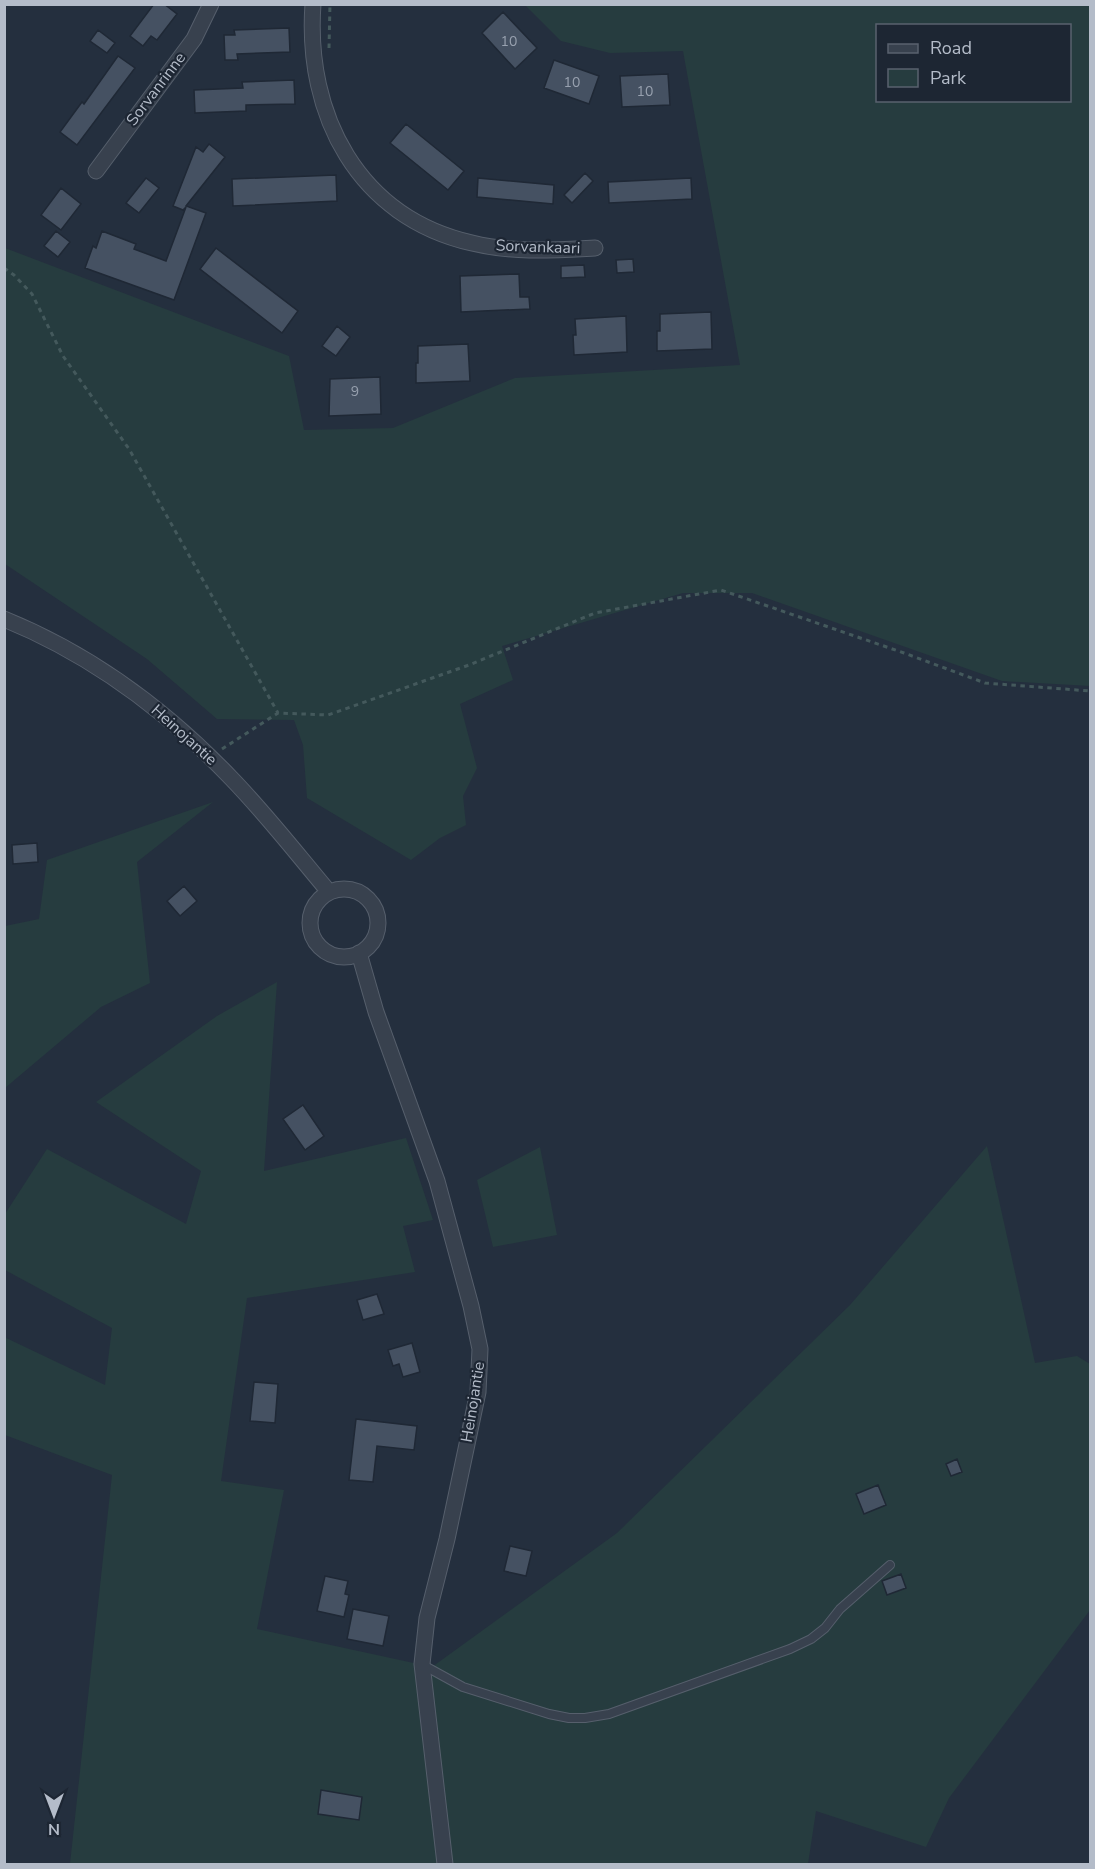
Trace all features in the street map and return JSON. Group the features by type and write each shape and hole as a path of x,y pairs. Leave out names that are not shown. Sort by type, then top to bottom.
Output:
{"street":[{"name":"Sorvanrinne","path":"96,171 194,39 211,4"},
{"name":"Sorvankaari","path":"313,4 311,27 313,62 322,106 347,155 367,182 393,207 421,225 445,236 473,243 511,250 595,248"},
{"name":"Heinojantie","path":"4,619 78,656 126,686 167,718 232,779 329,892"},
{"path":"345,889 356,891 366,897 373,906 377,916 374,938 358,953 337,956 318,945 312,936 310,914 315,904 329,892 345,889"},
{"name":"Heinojantie","path":"358,953 375,1012 437,1181 471,1306 480,1349 477,1392 447,1539 427,1618 422,1664 445,1864"}],"lane":[{"path":"422,1664 463,1687 549,1714 569,1718 609,1714 779,1653 811,1639 890,1564"}],"path":[{"path":"329,51 330,4"},
{"path":"4,268 14,274 32,294 63,356 129,449 278,713"},
{"path":"210,757 278,713 328,715 469,665 595,613 721,590 985,683 1090,691"}],"green space":[{"path":"525,5 1090,5 1090,686 1002,681 752,593 683,593 502,646 513,680 460,704 477,768 463,796 466,825 440,838 411,860 307,798 303,745 294,720 217,719 147,659 5,564 5,248 289,356 304,430 393,428 515,378 740,365 683,51 610,53 561,41"},
{"path":"213,802 137,862 150,983 101,1007 5,1088 5,926 39,919 47,860"},
{"path":"277,982 264,1171 406,1138 433,1220 403,1226 415,1272 247,1298 221,1481 284,1490 257,1629 432,1667 617,1533 850,1305 987,1146 1035,1363 1077,1356 1090,1364 1090,1610 949,1798 926,1847 816,1811 808,1864 70,1864 112,1475 5,1435 4,1337 105,1385 112,1328 5,1270 5,1214 47,1149 186,1224 201,1171 96,1102 217,1016"},
{"path":"540,1147 557,1235 493,1247 477,1180"}],"building":[{"path":"154,4 164,4 177,14 157,40 151,36 143,46 130,36"},
{"path":"503,12 537,48 515,69 482,33"},
{"path":"289,28 290,52 237,54 238,60 225,60 224,35 235,35 234,30"},
{"path":"98,30 115,43 107,53 90,41"},
{"path":"118,56 135,68 77,145 60,132 82,102 84,104"},
{"path":"554,60 599,76 589,104 544,88"},
{"path":"668,74 670,105 622,107 620,76"},
{"path":"294,80 295,104 246,105 246,111 195,113 194,90 243,88 242,82"},
{"path":"406,124 464,171 448,190 390,143"},
{"path":"209,144 225,157 186,206 206,213 174,300 85,268 93,246 96,248 102,231 136,244 134,249 166,261 186,207 183,210 173,206 196,147 203,152"},
{"path":"585,173 593,181 572,203 564,195"},
{"path":"336,175 337,201 233,206 232,179"},
{"path":"146,178 159,188 139,213 126,203"},
{"path":"478,178 554,185 553,204 477,197"},
{"path":"691,178 692,199 609,203 608,182"},
{"path":"61,188 81,204 61,230 41,215"},
{"path":"56,231 70,242 58,257 44,246"},
{"path":"216,248 298,311 282,333 200,269"},
{"path":"633,259 634,272 617,273 616,260"},
{"path":"584,265 585,277 561,278 561,266"},
{"path":"519,274 520,297 529,297 530,309 461,312 460,276"},
{"path":"711,312 712,349 657,351 660,314"},
{"path":"626,316 627,352 574,355 575,319"},
{"path":"337,326 350,337 336,356 322,346"},
{"path":"468,344 470,381 416,383 418,346"},
{"path":"380,377 381,414 329,416 330,379"},
{"path":"37,843 38,862 13,864 12,845"},
{"path":"184,886 197,901 180,916 167,901"},
{"path":"303,1105 324,1136 305,1150 283,1119"},
{"path":"377,1294 384,1314 363,1320 357,1300"},
{"path":"412,1343 420,1372 403,1377 399,1364 393,1366 388,1350"},
{"path":"254,1382 278,1384 275,1423 250,1421"},
{"path":"356,1419 417,1426 414,1450 377,1446 373,1482 349,1480"},
{"path":"957,1459 962,1472 951,1476 946,1464"},
{"path":"878,1485 886,1505 864,1514 856,1494"},
{"path":"510,1546 532,1551 526,1576 504,1571"},
{"path":"901,1574 906,1588 887,1595 882,1581"},
{"path":"325,1576 348,1581 345,1594 349,1595 344,1617 317,1611"},
{"path":"353,1609 389,1616 383,1646 347,1639"},
{"path":"321,1790 362,1797 359,1820 318,1814"}]}
